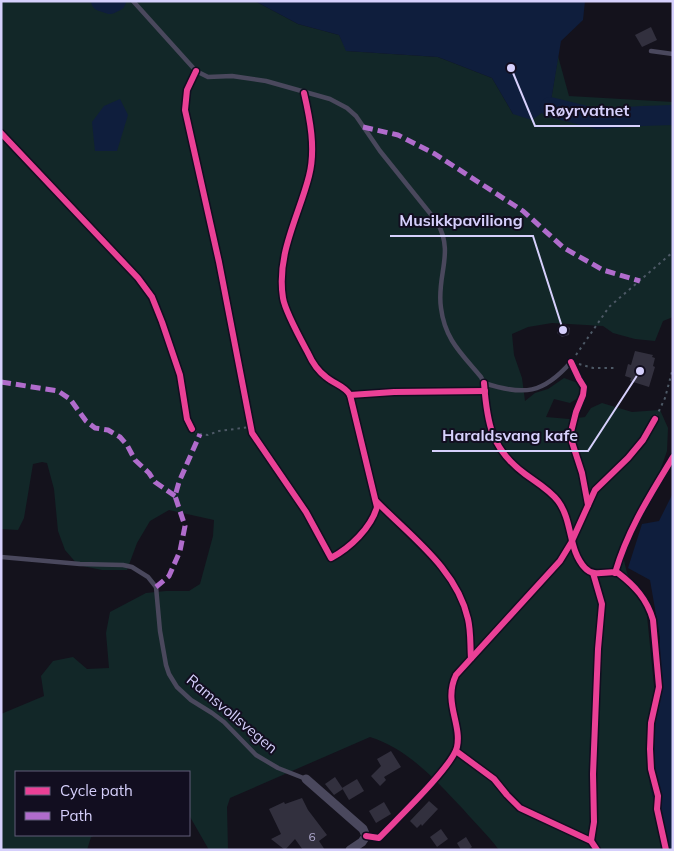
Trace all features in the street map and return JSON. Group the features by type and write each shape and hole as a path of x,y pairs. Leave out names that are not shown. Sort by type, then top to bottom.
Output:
{"street":[{"name":"Ramsvollsvegen","path":"306,779 363,829 366,836"},
{"path":"350,850 362,842 366,836"}],"lane":[{"path":"133,1 196,71 208,77 232,76 258,79 338,103 356,116 380,151 443,232 446,244 446,261 440,299 443,320 453,344 484,383 511,391 526,392 541,386 560,374 572,362"},
{"path":"651,50 673,54"},
{"name":"Ramsvollsvegen","path":"1,558 87,565 124,565 132,567 148,577 156,587 160,631 166,665 177,687 191,700 224,722 256,755 278,768 306,779"}],"path":[{"path":"196,71 187,90 185,110 221,271 246,396 250,427 256,441 306,512 331,558 361,534 375,511 376,501 350,395 348,391 327,378 316,368 283,298 283,268 289,234 309,175 311,160 310,117 304,93"},
{"path":"1,133 138,278 152,297 180,375 187,419 192,429 200,434 208,435 219,431 250,427"},
{"path":"572,362 610,307 673,252"},
{"path":"572,362 593,368 616,368"},
{"path":"572,362 578,379 584,387 570,436 582,473 588,505"},
{"path":"366,836 379,838 459,753 451,698 452,686 456,675 560,561 571,543 598,486 623,465 650,430 665,398 673,368"},
{"path":"484,383 489,425 498,444 518,469 559,502 570,526 571,543 584,568 593,573 615,572 639,592 648,604 653,620 658,687 651,723 650,749 658,796 657,809 666,850"},
{"path":"350,395 394,392 485,391"},
{"path":"615,572 620,554 636,519 673,457"},
{"path":"376,501 436,560 453,584 462,599 468,619 471,658"},
{"path":"582,837 592,843 594,822 593,774 602,604 593,573"}],"green space":[{"path":"1,1 255,1 298,24 339,35 347,51 438,57 492,78 513,114 550,107 558,56 569,96 673,102 673,317 663,321 655,341 635,339 613,333 603,326 552,323 528,327 512,334 514,355 522,378 525,401 535,393 548,389 564,378 578,383 583,395 570,403 554,399 546,417 569,419 585,417 591,408 602,403 632,412 660,410 668,428 667,451 660,471 643,507 640,523 622,552 627,573 646,606 655,696 647,728 650,785 666,850 499,850 463,809 421,767 397,749 370,737 230,798 227,807 228,850 209,850 190,817 190,771 15,771 15,836 94,836 91,837 87,850 1,850 1,714 44,696 41,676 53,661 73,657 87,669 109,668 106,633 110,612 146,593 189,591 200,584 213,536 214,520 169,510 150,521 137,543 127,570 102,570 78,565 65,550 58,531 54,489 47,463 42,462 33,464 24,518 18,530 1,529"}],"water":[{"path":"255,1 585,1 583,20 561,41 550,107 532,120 513,114 492,78 438,57 346,51 339,35 298,24"},
{"path":"120,99 128,115 117,151 95,151 92,122 104,106"},
{"path":"673,493 673,850 666,850 650,785 647,728 655,696 660,638 650,580 628,568 642,524 659,521"}],"building":[{"path":"651,27 657,40 642,47 635,35"},
{"path":"565,324 570,328 569,335 562,337 557,333 558,326"},
{"path":"635,351 653,355 652,357 655,358 653,366 655,367 649,387 630,381 631,378 625,376 628,364 631,365"},
{"path":"391,751 401,767 384,777 386,780 380,786 371,776 381,766 377,759"},
{"path":"335,777 343,789 334,795 325,784"},
{"path":"357,779 364,791 349,800 342,788"},
{"path":"302,798 308,810 327,835 319,841 325,850 303,850 295,839 285,850 271,839 281,834 269,809 284,802 285,804"},
{"path":"429,801 438,809 422,826 421,824 417,828 410,821"},
{"path":"384,802 391,814 376,823 369,811"},
{"path":"441,829 448,839 437,847 430,837"},
{"path":"466,837 472,847 468,850 461,850 457,843"}],"waterway":[{"path":"101,1 110,4 116,1"},
{"path":"550,107 598,119 673,115"}],"marked path":[{"path":"363,127 398,135 435,154 523,211 564,248 603,270 640,281"},
{"path":"1,382 58,391 70,399 86,421 95,428 108,430 120,437 135,460 149,473 155,482 175,496"},
{"path":"156,587 169,576 180,551 185,526 175,496 179,482 200,434"}],"cycle path":[{"path":"196,71 187,90 185,110 219,262 252,433 306,512 331,558 359,537 370,522 377,507 350,395 345,389 323,375 311,360 283,298 283,266 286,251 311,166 311,134 304,93"},
{"path":"1,133 138,278 152,297 180,375 187,419 192,429"},
{"path":"571,362 584,387 570,436 582,473 588,505"},
{"path":"484,383 489,423 498,445 514,465 547,490 558,501 566,517 576,553 585,568 592,573 618,573 640,594 650,612 653,620 659,687 651,723 651,769 658,796 657,809 666,850"},
{"path":"350,395 394,392 485,391"},
{"path":"366,836 379,838 435,780 453,756 458,738 451,694 456,675 560,561 571,543 595,490 628,458 643,440 655,419"},
{"path":"615,573 633,527 673,457"},
{"path":"376,501 431,554 454,584 468,619 471,658"},
{"path":"591,841 594,822 593,774 598,649 602,604 593,573"},
{"path":"456,751 494,779 520,808 591,841 597,850"}],"place":[{"name":"Røyrvatnet","path":"511,68"},
{"name":"Musikkpaviliong","path":"563,330"},
{"name":"Haraldsvang kafe","path":"640,371"}]}
